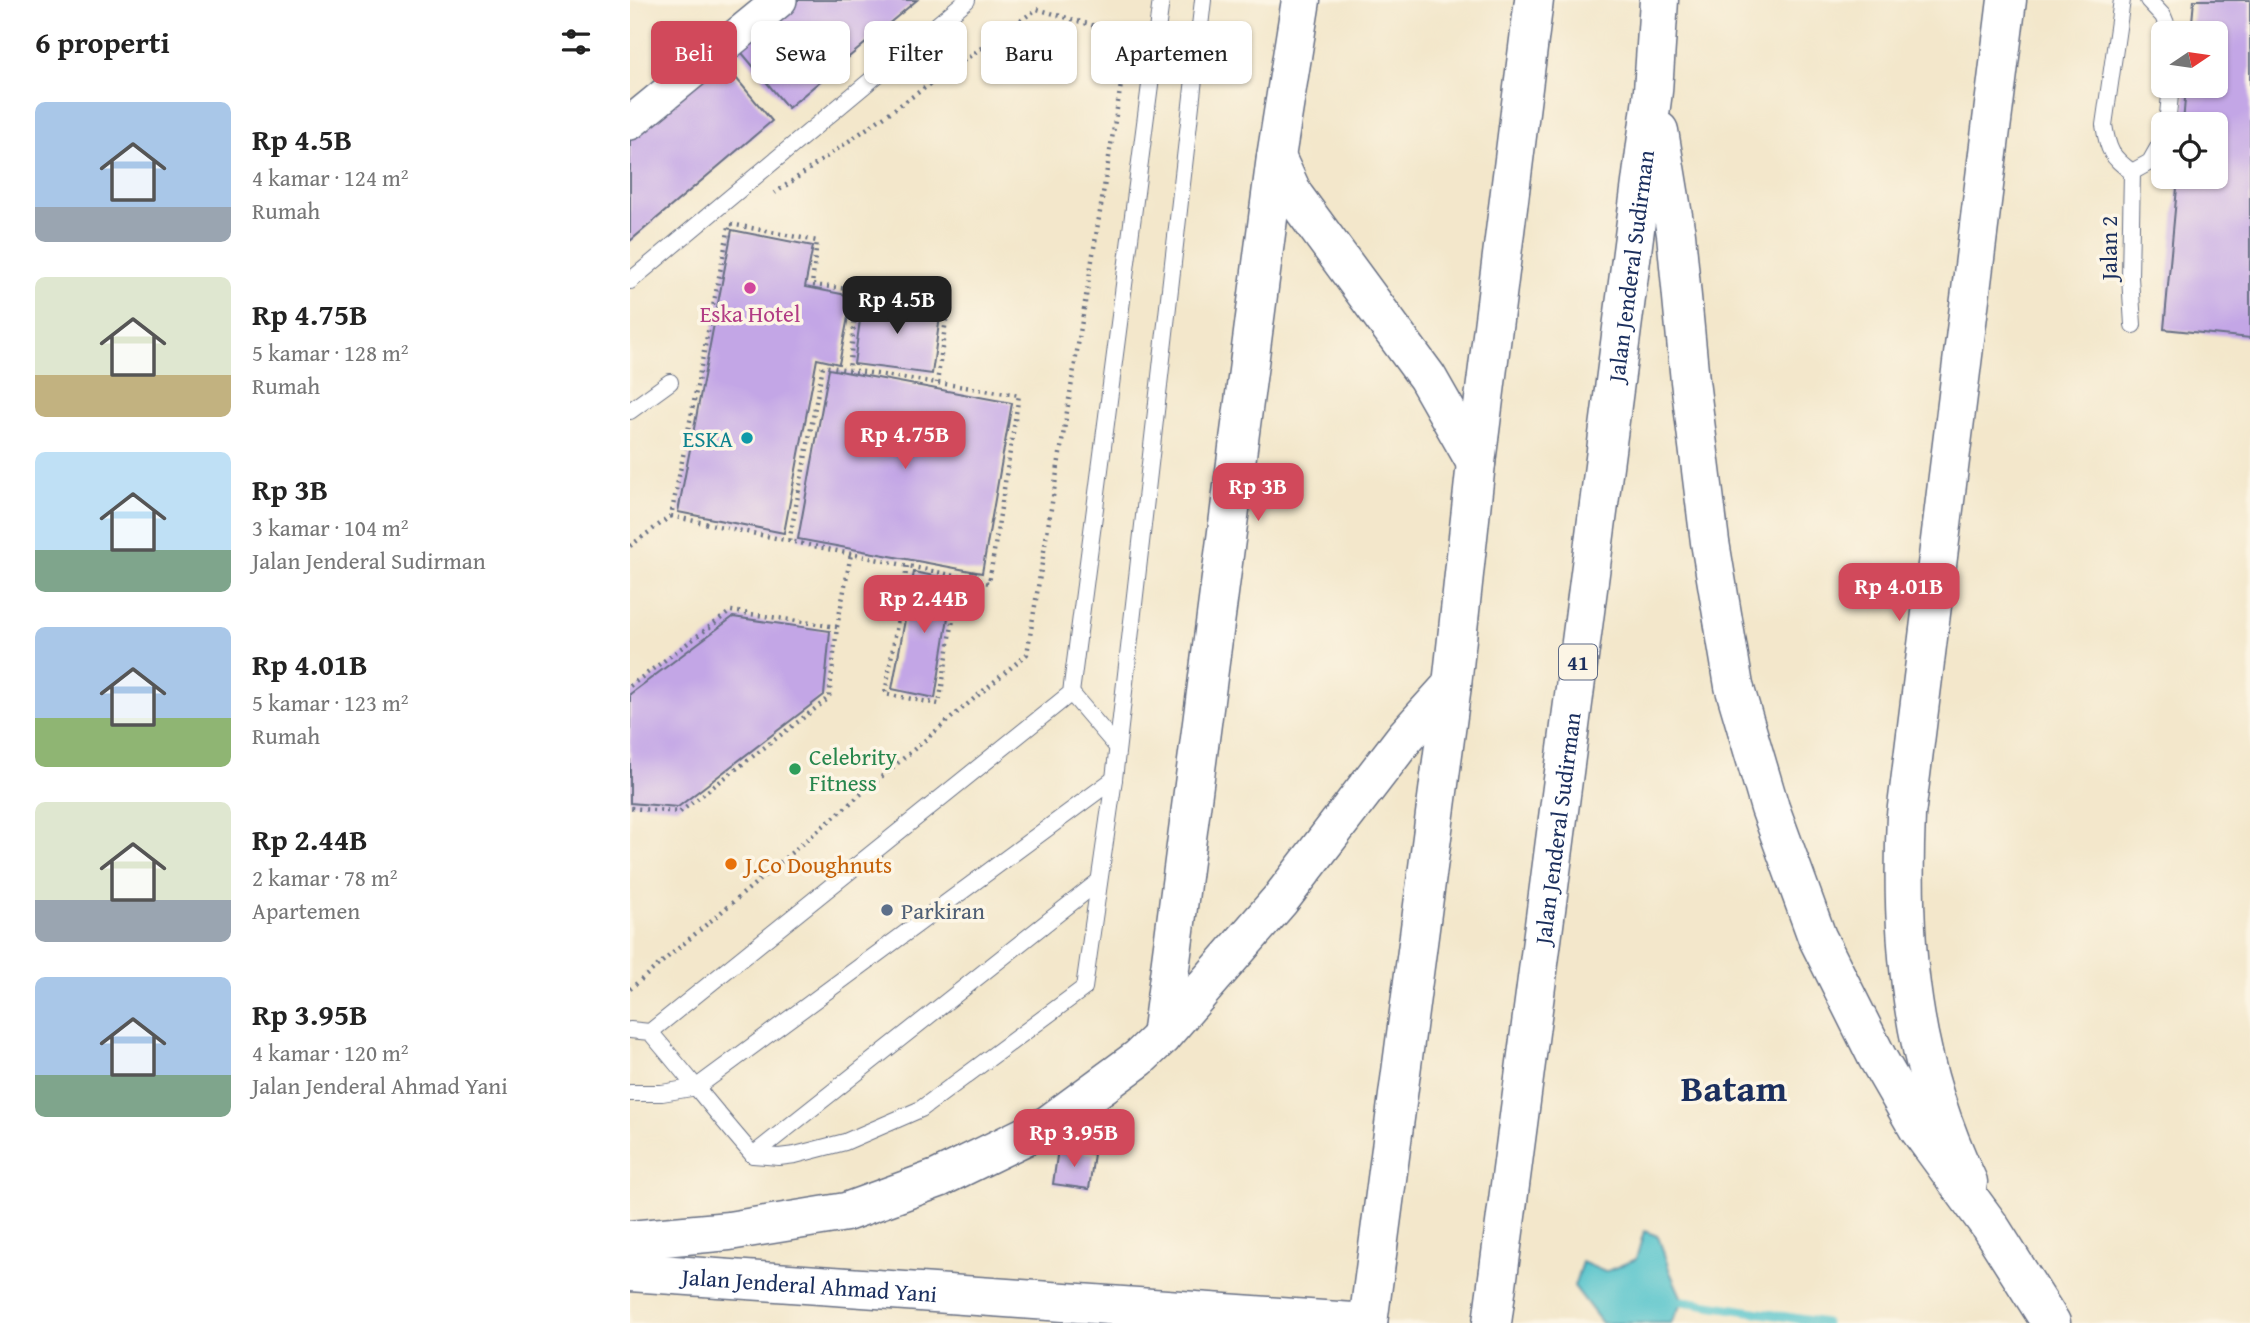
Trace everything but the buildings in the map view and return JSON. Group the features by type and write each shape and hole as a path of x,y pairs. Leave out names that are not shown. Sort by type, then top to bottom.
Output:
{"main road":[{"path":"1161,1037 1276,157 1301,0"},
{"path":"1368,1323 1452,685 1476,463 1534,0"},
{"name":"Jalan Jenderal Sudirman","path":"1492,1323 1653,91 1660,0"},
{"path":"1989,1225 1951,1146 1936,1106 1916,1020 1907,956 1903,887 1907,801 2007,0"},
{"path":"1653,91 1676,234 1690,381 1710,541 1734,685 1770,808 1817,937 1877,1057 1918,1128 1989,1225 2051,1323"},
{"path":"1276,157 1294,196 1427,377 1476,463"},
{"path":"630,1240 729,1231 846,1212 939,1178 1048,1125 1139,1058 1161,1037 1280,900 1406,736 1452,685"},
{"name":"Jalan Jenderal Ahmad Yani","path":"630,1272 1368,1323"}],"street":[{"path":"630,123 780,0"}],"lane":[{"path":"630,281 967,0"},
{"path":"650,1032 1072,693 1161,0"},
{"path":"630,1030 650,1032 697,1087 705,1101 753,1155 787,1156 845,1142 921,1109 1081,992 1086,982 1114,779 1203,0"},
{"path":"2122,0 2104,125 2107,144 2115,160 2132,172 2151,160"},
{"path":"2148,0 2165,21"},
{"name":"Jalan 2","path":"2132,172 2130,277 2133,325"},
{"path":"630,411 670,382"},
{"path":"1072,693 1117,747"},
{"path":"630,1093 663,1093 697,1087 1114,779"},
{"path":"753,1155 1099,881"}],"path":[{"path":"630,989 1027,654 1129,36 1037,9 764,200"},
{"path":"630,546 671,516 730,224 741,216"},
{"path":"730,224 817,241 813,285 948,306 937,383"},
{"path":"849,370 858,290"},
{"path":"671,516 789,542 989,583 1019,395 823,366 789,542"},
{"path":"630,808 680,812 829,698 837,627 851,555"},
{"path":"907,566 885,694 939,704 960,577"},
{"path":"630,686 731,611 837,627"}],"water":[{"path":"1644,1231 1658,1236 1683,1301 1671,1323 1602,1323 1574,1286 1582,1262 1605,1272 1636,1259"}],"waterway":[{"path":"1683,1301 1825,1323"}],"place":[{"name":"Eska Hotel","path":"750,288"},
{"name":"ESKA","path":"747,438"},
{"name":"Celebrity Fitness","path":"795,769"},
{"name":"J.Co Doughnuts","path":"731,864"},
{"name":"Parkiran","path":"887,910"}],"district":[{"name":"Batam","path":"1734,1087"}]}
